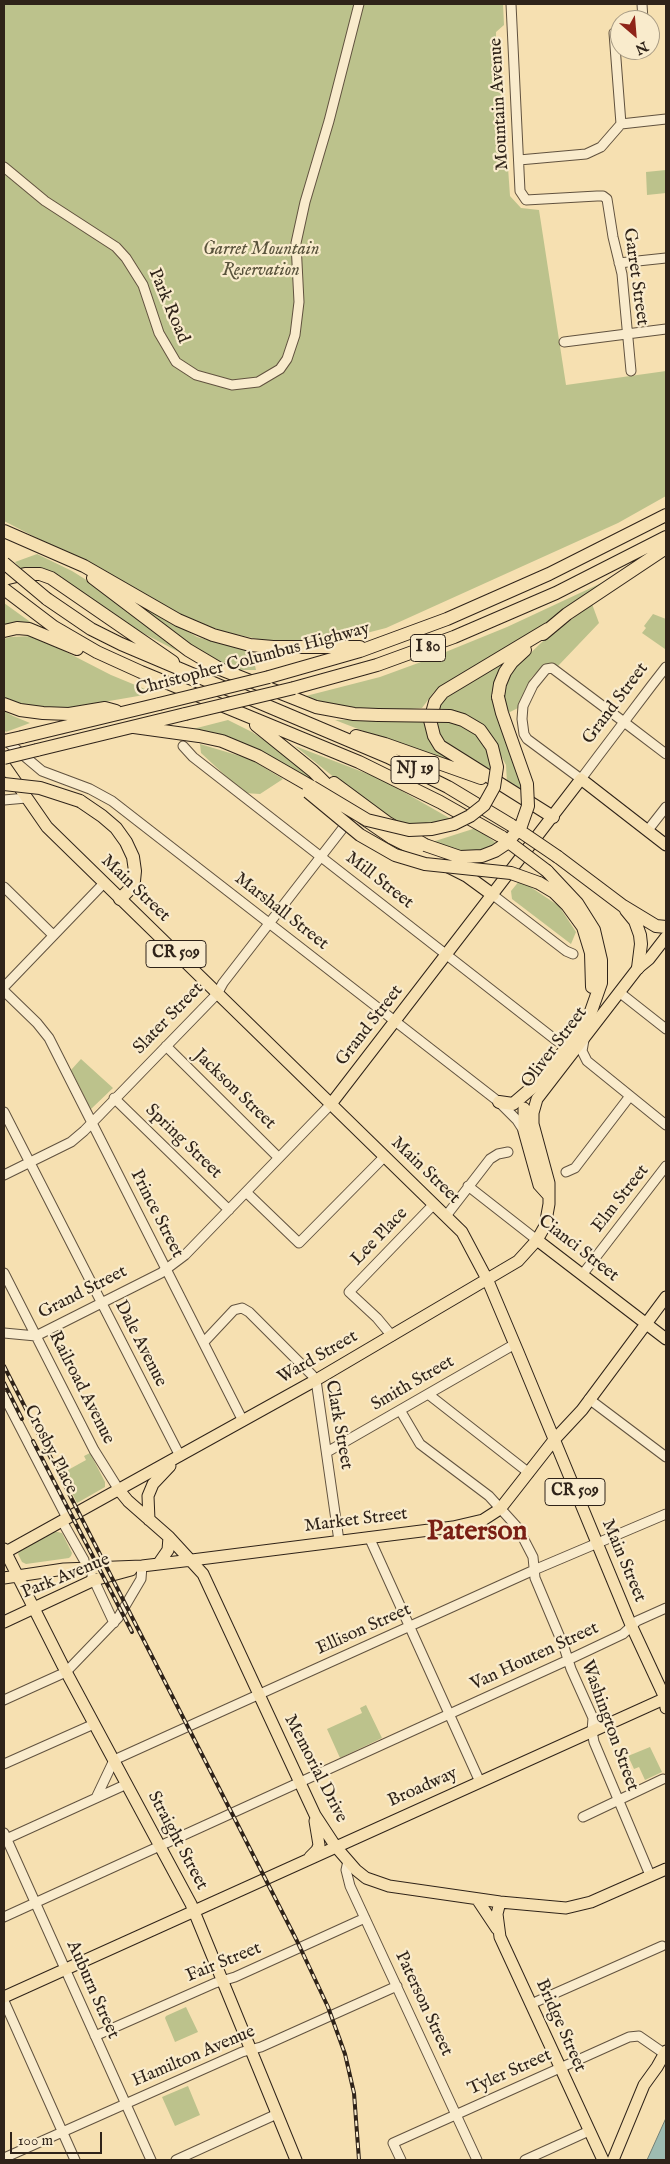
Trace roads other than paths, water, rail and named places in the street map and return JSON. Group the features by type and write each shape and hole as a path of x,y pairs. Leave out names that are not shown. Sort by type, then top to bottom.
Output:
{"highway":[{"name":"Christopher Columbus Highway","path":"4,740 269,677 370,647 431,625 508,593 666,515"},
{"path":"4,531 102,575 190,626 225,639 273,647 370,647"},
{"name":"Christopher Columbus Highway","path":"4,758 294,688 370,667 485,625 556,593 666,537"},
{"path":"39,547 96,580 188,650 220,668 316,707 340,712 450,716 463,720 480,730 492,747 497,767 494,787 484,805 470,816 454,824 432,830 409,830 367,820 310,790"},
{"path":"313,771 329,779 388,823 425,845 460,857 482,856 495,851 507,843 521,826 528,806 528,784 498,697 500,684 508,667 548,629 567,614 666,548"},
{"name":"NJ 19","path":"4,563 47,599 105,636 408,767 512,824 623,906 635,920 640,935 641,944 638,968"},
{"path":"4,579 25,574 40,574 51,578 192,675"},
{"name":"NJ 19","path":"4,589 68,636 121,664 401,782 502,838 548,871 567,891 590,922 598,940 602,960 601,983 589,1017 571,1043 534,1086 524,1108"},
{"path":"4,631 29,628 114,666 121,664"},
{"path":"548,629 448,688 438,697 432,707 430,726 440,746 553,817"},
{"path":"4,704 20,710 43,713 69,714 105,708 122,712"},
{"path":"244,715 313,771 346,804 380,831 458,872 493,895"},
{"path":"314,726 385,744 500,784"},
{"path":"134,727 222,741 258,756 310,790 360,835 395,855 425,864 511,873 539,882 554,892 573,912 586,936 591,953 593,980 589,998 571,1043"},
{"path":"4,784 40,788 80,801 110,822 130,850 134,864 135,877 130,888 120,899"},
{"path":"623,906 656,926 666,927"},
{"path":"499,1102 513,1104 534,1086"}],"main road":[{"name":"Main Street","path":"4,765 47,827 462,1232 488,1281 596,1543 666,1701"},
{"name":"Grand Street","path":"332,1104 581,779"},
{"path":"581,779 666,845"},
{"name":"Oliver Street","path":"548,1195 549,1182 534,1130 534,1109 543,1091 585,1036 638,968 649,959 666,937"},
{"name":"Oliver Street","path":"524,1108 524,1131 539,1186 548,1195"},
{"name":"Ward Street","path":"5,1550 64,1520 243,1421 488,1281 518,1261 537,1240 547,1218 548,1195"},
{"name":"Cianci Street","path":"537,1240 666,1339"},
{"name":"Market Street","path":"4,1578 86,1564 159,1564 453,1526 483,1520 500,1509 554,1440 582,1410 666,1297"},
{"path":"149,1520 148,1496 153,1484 180,1456"},
{"name":"Memorial Drive","path":"119,1490 192,1560 208,1583 312,1810 336,1847 366,1878 379,1884 477,1899 554,1908 575,1907 590,1902 666,1869"},
{"path":"159,1564 168,1550 169,1537"},
{"name":"Straight Street","path":"5,1550 33,1609 194,1911 296,2160"},
{"name":"Park Avenue","path":"4,1622 94,1580 138,1565"},
{"name":"Broadway","path":"4,1999 65,1969 592,1731 666,1701"},
{"path":"305,1861 314,1854 319,1845 312,1810"},
{"path":"477,1899 498,1931"},
{"name":"Bridge Street","path":"500,1902 497,1914 498,1931 603,2160"},
{"path":"613,2160 644,2084 666,2052"}],"street":[{"name":"Park Road","path":"4,167 45,200 116,247 126,258 143,285 159,333 176,362 196,375 232,385 258,382 280,369 295,335 299,302 296,243 305,202 330,121 359,4"},
{"name":"Mountain Avenue","path":"511,4 520,191 526,200 597,196"},
{"path":"616,60 621,124"},
{"path":"519,160 586,154 601,146 621,124 666,119"},
{"name":"Garret Street","path":"597,196 607,199 622,274 631,371"},
{"path":"619,263 666,258"},
{"path":"564,342 666,329"},
{"name":"Grand Street","path":"581,779 666,667"},
{"path":"581,779 527,739 523,727 523,706 537,679 549,668 666,754"},
{"name":"Marshall Street","path":"4,740 42,771 90,789 112,801 499,1102 518,1120 524,1131"},
{"name":"Mill Street","path":"183,746 186,751 557,1041"},
{"path":"4,800 26,798"},
{"path":"648,830 666,807"},
{"name":"Slater Street","path":"4,1174 70,1142 92,1123 114,1098 217,994 223,983 343,828"},
{"path":"4,987 104,883"},
{"path":"4,887 53,935"},
{"path":"493,895 566,951 573,954"},
{"name":"Prince Street","path":"4,991 37,1023 49,1038 243,1421"},
{"path":"619,992 666,1029"},
{"path":"585,1036 582,1051 584,1058 666,1125"},
{"name":"Jackson Street","path":"166,1046 279,1158"},
{"path":"566,1172 575,1168 630,1096"},
{"name":"Spring Street","path":"114,1098 228,1210"},
{"name":"Grand Street","path":"36,1336 166,1270 184,1255 332,1104"},
{"name":"Dale Avenue","path":"4,1112 180,1456"},
{"path":"446,1216 468,1186 494,1156 508,1152"},
{"path":"246,1192 299,1243 385,1156"},
{"name":"Elm Street","path":"582,1274 666,1166"},
{"name":"Cianci Street","path":"468,1186 537,1240"},
{"name":"Lee Place","path":"392,1336 377,1318 349,1292 434,1204"},
{"name":"Railroad Avenue","path":"4,1273 99,1460 119,1490"},
{"name":"Clark Street","path":"204,1342 234,1310 242,1308 249,1312 316,1380 340,1541"},
{"path":"4,1333 36,1336"},
{"name":"Smith Street","path":"327,1452 515,1344"},
{"path":"428,1394 529,1472"},
{"name":"Crosby Place","path":"4,1396 114,1623"},
{"path":"589,1399 666,1457"},
{"name":"Washington Street","path":"400,1410 420,1444 489,1496 518,1528 533,1557 536,1578 593,1718 592,1731 594,1742 650,1875"},
{"name":"Ellison Street","path":"114,1760 534,1570 666,1514"},
{"path":"369,1537 480,1782"},
{"path":"4,1700 66,1672 114,1623 141,1579 138,1565"},
{"name":"Van Houten Street","path":"299,1783 623,1634 631,1625 666,1608"},
{"path":"4,1764 94,1724"},
{"path":"96,1798 114,1760"},
{"path":"583,1817 663,1779"},
{"path":"4,1917 299,1783"},
{"path":"5,1837 127,1784"},
{"name":"Auburn Street","path":"5,1837 151,2160"},
{"name":"Paterson Street","path":"348,1861 346,1877 477,2160"},
{"name":"Fair Street","path":"96,2036 215,1983 223,1982 365,1918"},
{"path":"531,2004 662,1946"},
{"name":"Hamilton Avenue","path":"4,2158 397,1986"},
{"path":"4,1999 75,2160"},
{"name":"Tyler Street","path":"401,2160 393,2143 633,2036 642,2038 666,2052"},
{"path":"176,2160 277,2114"},
{"path":"525,2160 589,2131"}],"water":[{"path":"666,2118 666,2160 647,2160"}],"railway":[{"path":"4,1366 297,1941 328,2007 345,2054 354,2093 359,2160"},
{"path":"4,1383 22,1419"},
{"path":"33,1441 132,1632"}],"district":[{"name":"Paterson","path":"477,1533"}],"park label":[{"name":"Garret Mountain Reservation","path":"261,260"}]}
